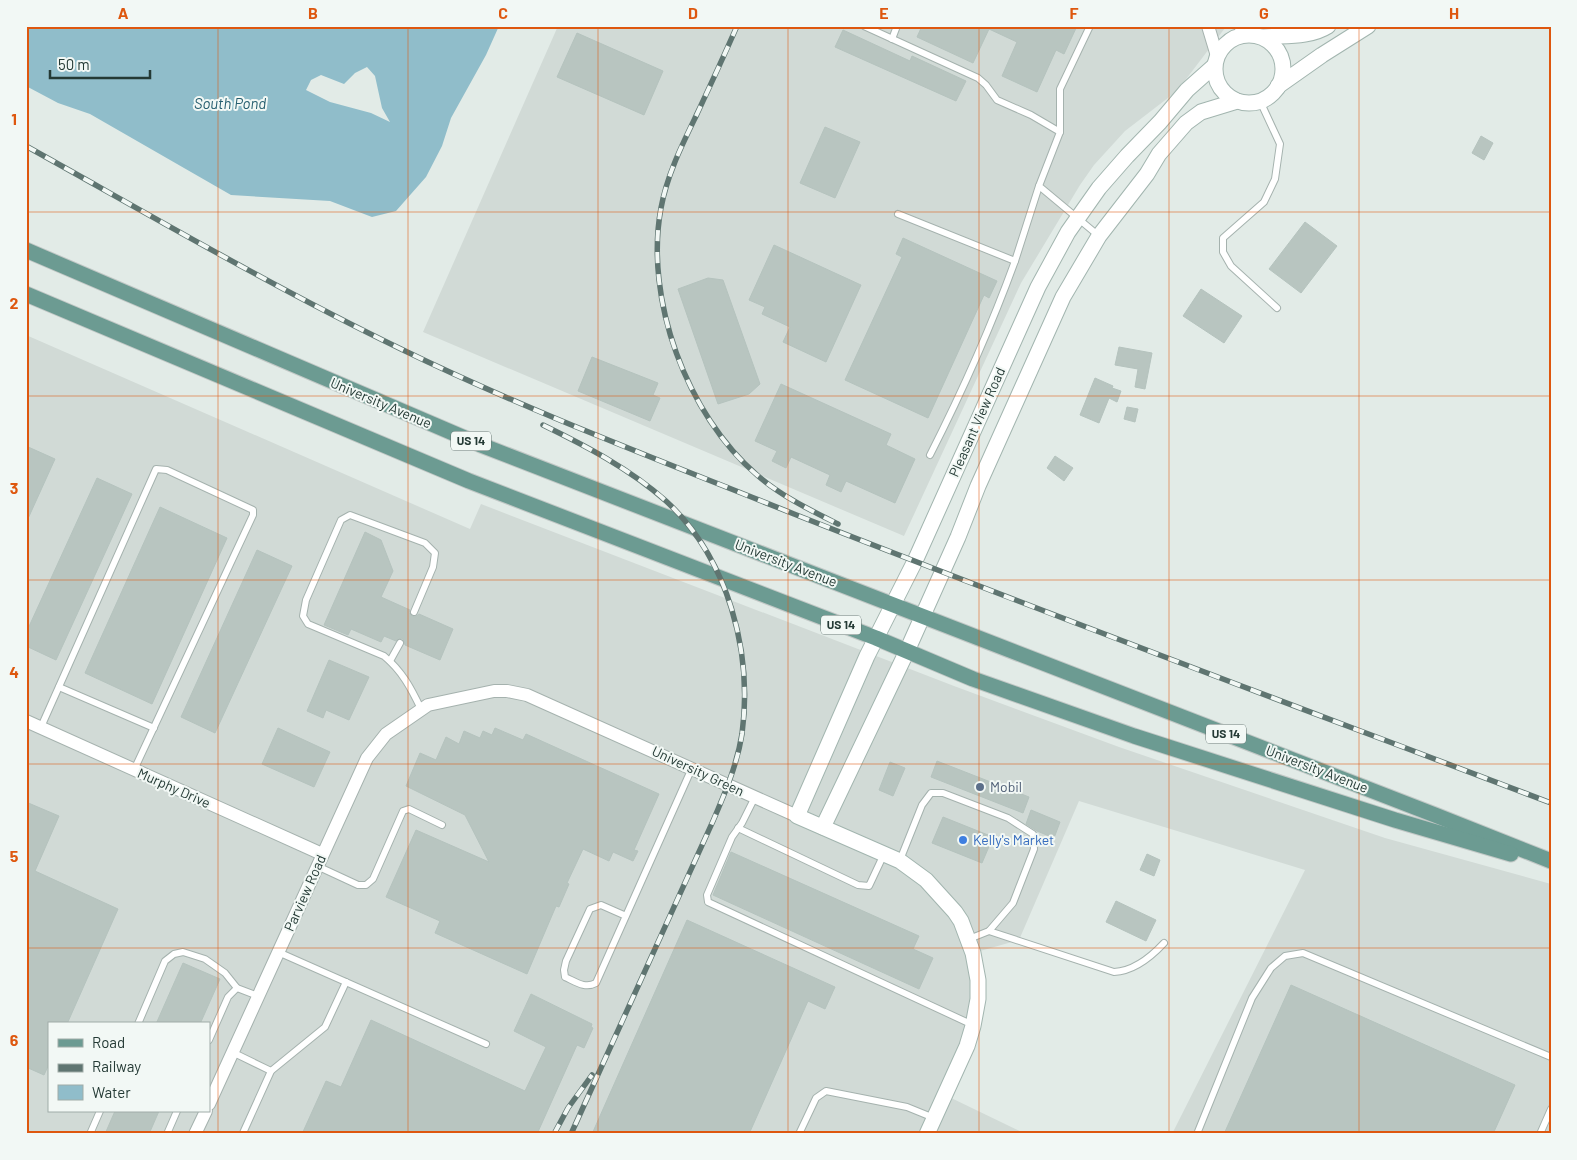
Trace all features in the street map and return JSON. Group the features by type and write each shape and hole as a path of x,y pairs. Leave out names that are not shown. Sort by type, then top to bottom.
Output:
{"main road":[{"path":"1328,26 1320,31 1297,35 1252,33 1231,39 1222,46 1215,61 1215,77 1220,87 1227,95 1237,101 1249,103 1260,101 1271,95 1278,86 1322,55 1368,26"},
{"path":"1252,33 1272,43 1279,52 1283,64 1278,86"},
{"name":"Pleasant View Road","path":"797,816 876,638 915,561 1038,287 1068,232 1099,188 1215,61"},
{"name":"Pleasant View Road","path":"823,827 907,651 1063,297 1098,236 1147,174 1159,154 1186,123 1202,112 1237,101"},
{"name":"University Avenue","path":"26,250 481,445 1551,861"},
{"name":"University Avenue","path":"26,294 469,481 876,638 973,679 1134,736 1395,820 1551,866"},
{"name":"University Green","path":"797,816 900,861 926,880 948,905 961,921 968,940"},
{"path":"927,1134 973,1026 978,999 978,980 973,953 968,940"}],"street":[{"path":"1208,26 1215,61"},
{"name":"University Green","path":"426,706 494,691 507,691 527,695 797,816"},
{"name":"Parview Road","path":"212,1088 232,1052 367,758 386,734 426,706"},
{"name":"Murphy Drive","path":"26,721 322,854"},
{"path":"195,1134 206,1112"}],"lane":[{"path":"864,26 978,78 997,100 1030,114 1060,132"},
{"path":"892,39 897,26"},
{"path":"930,455 999,304 1016,261 1039,186 1060,132 1060,89 1090,26"},
{"path":"1260,101 1280,144 1275,179 1264,202 1223,238 1223,252 1232,266 1277,308"},
{"path":"1039,186 1098,236"},
{"path":"898,214 1016,261"},
{"path":"41,727 156,470 166,470 253,510 253,515 134,770"},
{"path":"414,612 433,568 435,553 425,543 350,515 341,520 306,600 303,616 308,624 390,660 406,678 426,706"},
{"path":"390,660 400,643"},
{"path":"59,686 154,728"},
{"path":"626,916 601,905 590,909 566,961 565,977 584,986 596,983 626,916 692,768"},
{"path":"900,861 922,805 931,793 943,793 1008,818 1030,830 1033,834 1034,849 1013,903 989,931 968,940"},
{"path":"755,797 742,823 732,837 707,895 708,902 973,1026"},
{"path":"317,866 358,885 366,885 373,879 403,811 410,809 442,825"},
{"path":"738,828 858,885 869,886 884,854"},
{"path":"989,931 1114,972 1132,969 1164,943"},
{"path":"139,1022 165,961 174,954 183,952 205,959 225,973 237,988 258,996"},
{"path":"278,952 486,1044"},
{"path":"1197,1134 1252,998 1271,968 1286,956 1303,953 1551,1057"},
{"path":"243,1133 271,1071 325,1027 346,982"},
{"path":"210,1038 228,997 237,988"},
{"path":"232,1052 271,1071"},
{"path":"799,1134 816,1098 826,1091 907,1107 934,1118"},
{"path":"1540,1134 1551,1109"},
{"path":"90,1134 100,1112"},
{"path":"167,1134 177,1112"}],"shaded area":[{"path":"558,26 1231,26 1225,28 1177,91 1125,131 1094,165 1080,185 1021,283 904,536 423,332"},
{"path":"26,335 470,529 481,504 954,686 1119,747 1385,838 1551,884 1551,1134 1172,1134 1305,870 1079,801 1019,940 973,953 978,999 945,1095 1026,1134 26,1134"}],"water":[{"name":"South Pond","path":"26,26 499,26 486,55 451,118 442,146 426,177 396,211 372,217 330,201 231,195 90,114 58,103 26,86 28,75 26,73","holes":["367,67 375,76 382,108 390,122 371,113 330,102 306,90 311,80 321,75 344,84 355,73"]}],"building":[{"path":"922,26 1077,26 1064,54 1056,50 1037,92 1002,76 1017,42 989,29 973,63 917,37"},
{"path":"843,30 910,61 912,56 966,81 956,101 835,47"},
{"path":"577,33 663,71 644,115 557,77"},
{"path":"825,127 860,142 835,198 800,183"},
{"path":"1481,136 1493,143 1484,160 1472,153"},
{"path":"1305,222 1337,246 1301,293 1269,269"},
{"path":"903,238 997,281 989,298 984,295 928,418 845,380 902,257 896,254"},
{"path":"774,245 861,285 826,362 783,342 790,327 762,314 765,307 749,300"},
{"path":"708,278 723,280 760,384 749,394 718,404 678,289"},
{"path":"1201,289 1242,316 1224,343 1183,316"},
{"path":"1119,347 1152,353 1145,389 1135,387 1138,369 1115,365"},
{"path":"592,357 658,383 653,395 660,398 650,421 578,391"},
{"path":"1095,378 1121,391 1117,402 1109,398 1099,423 1080,415"},
{"path":"781,384 891,434 886,445 915,459 895,503 846,481 841,492 826,485 830,475 791,457 786,468 772,461 777,451 755,441"},
{"path":"1127,407 1138,409 1135,422 1124,419"},
{"path":"26,446 55,459 26,523"},
{"path":"1055,456 1073,468 1064,481 1047,468"},
{"path":"97,478 132,494 56,660 26,646 26,633"},
{"path":"160,507 227,538 152,704 85,673"},
{"path":"365,532 381,540 393,571 381,597 410,610 409,613 412,616 415,617 419,614 453,629 440,660 405,645 402,638 396,641 384,636 381,642 351,629 348,635 324,625"},
{"path":"257,550 292,566 215,733 181,717"},
{"path":"329,660 369,677 349,720 326,710 323,718 307,711"},
{"path":"278,728 330,752 314,787 262,764"},
{"path":"495,728 523,740 526,734 659,794 634,850 638,851 633,861 613,852 609,861 583,849 567,883 569,884 559,907 556,906 527,974 435,933 440,921 386,897 416,830 489,862 465,815 406,786 420,753 436,760 446,737 459,744 464,731 480,738 483,731 492,735"},
{"name":"Mobil","path":"937,761 1029,797 1023,813 931,777"},
{"path":"890,762 905,768 893,796 879,790"},
{"path":"26,802 59,816 35,871 118,909 68,1022 48,1022 48,1066 44,1075 26,1067"},
{"name":"Mobil","path":"1031,810 1060,822 1054,838 1026,824"},
{"name":"Kelly's Market","path":"943,817 993,837 982,863 932,843"},
{"path":"731,852 919,936 913,949 933,958 919,989 713,895"},
{"path":"1147,854 1160,860 1154,876 1140,870"},
{"path":"1116,901 1156,920 1146,941 1106,922"},
{"path":"687,920 835,987 825,1009 808,1001 749,1134 592,1134"},
{"path":"183,963 220,979 201,1022 157,1022"},
{"path":"1291,985 1515,1085 1493,1134 1224,1134"},
{"path":"531,994 592,1024 591,1027 593,1028 584,1048 577,1045 537,1134 302,1134 326,1081 341,1087 371,1020 525,1091 546,1047 514,1031"},
{"path":"115,1112 159,1112 149,1134 105,1134"}],"railway":[{"path":"737,26 680,149 671,172 661,208 657,243 659,280 665,317 676,353 691,388 710,421 732,450 757,475 776,490 838,524"},
{"path":"26,146 306,301 401,349 497,393 645,455 888,551 1551,803"},
{"path":"543,425 623,468 666,501 688,524 706,550 720,578 731,608 739,639 743,671 744,703 742,734 730,779 713,821 571,1134"},
{"path":"554,1134 568,1108 592,1075"}],"place":[{"name":"Mobil","path":"980,787"},
{"name":"Kelly's Market","path":"963,840"}]}
